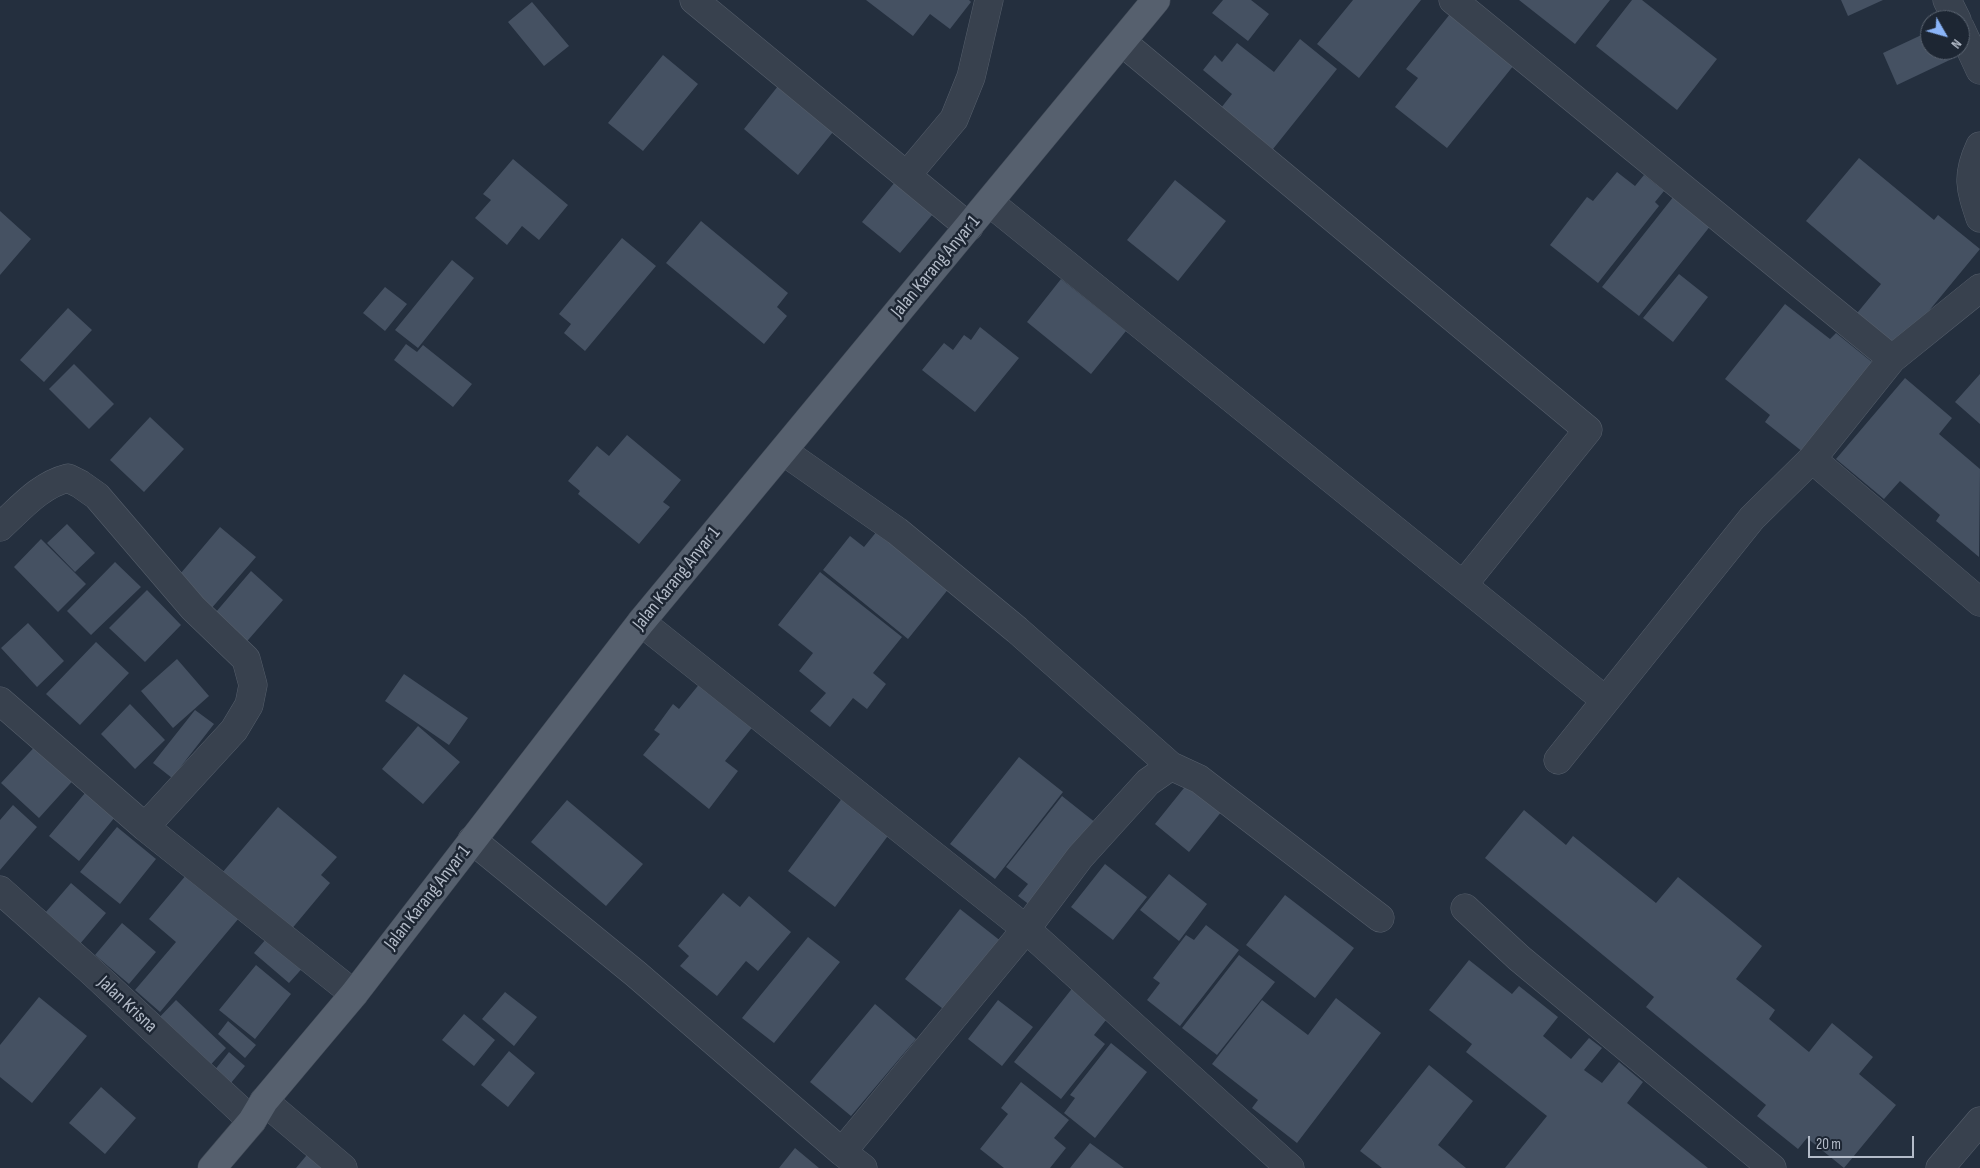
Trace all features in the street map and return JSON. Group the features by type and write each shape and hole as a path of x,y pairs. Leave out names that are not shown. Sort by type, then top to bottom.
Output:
{"main road":[{"name":"Jalan Karang Anyar 1","path":"212,1168 354,994 641,622 1156,0"}],"street":[{"path":"694,0 969,227"},
{"path":"906,175 954,119 971,77 989,0"},
{"path":"1453,0 1892,358"},
{"path":"1122,42 1588,430 1463,585"},
{"path":"1970,48 1980,70"},
{"path":"1980,146 1972,164 1970,190 1980,218"},
{"path":"989,202 1605,700"},
{"path":"1558,760 1752,518 1812,459 1892,358 1980,288"},
{"path":"783,451 897,531 1017,630 1171,766 1198,779 1380,918"},
{"path":"1812,459 1980,602"},
{"path":"0,527 41,490 56,481 68,478 80,484 96,496 193,608 246,659 253,685 249,705 234,730 145,827"},
{"path":"641,622 1026,929 1290,1168"},
{"path":"0,701 145,827 354,994"},
{"path":"472,840 636,974 853,1160 1080,856 1148,782 1171,766"},
{"name":"Jalan Krisna","path":"0,890 92,972 258,1111 343,1168"},
{"path":"1465,908 1519,958 1772,1168"},
{"path":"1940,1168 1980,1121"}],"building":[{"path":"866,0 969,0 971,2 950,29 930,14 913,36"},
{"path":"1223,0 1251,0 1269,14 1248,41 1212,13"},
{"path":"1353,0 1421,0 1359,78 1317,44"},
{"path":"1519,0 1610,0 1575,44"},
{"path":"1632,0 1642,0 1717,59 1677,110 1596,46"},
{"path":"1841,0 1883,0 1848,16"},
{"path":"532,2 569,46 544,66 508,22"},
{"path":"1450,14 1514,65 1447,148 1395,107 1418,78 1406,69"},
{"path":"1920,36 1920,60 1950,60 1897,85 1883,53"},
{"path":"1300,39 1337,69 1273,149 1221,108 1232,94 1203,70 1215,55 1222,62 1237,43 1274,72"},
{"path":"663,55 698,84 643,151 608,123"},
{"path":"778,86 833,132 798,175 744,129"},
{"path":"1859,158 1934,220 1938,215 1980,249 1895,352 1853,318 1881,284 1806,221"},
{"path":"513,159 568,205 539,240 522,226 507,245 475,218 491,200 483,194"},
{"path":"1617,172 1635,186 1644,175 1664,191 1655,202 1659,206 1598,283 1550,245 1587,197 1593,201"},
{"path":"1175,180 1226,221 1178,281 1127,240"},
{"path":"895,182 933,214 900,253 862,222"},
{"path":"1674,196 1711,225 1639,316 1602,287"},
{"path":"0,211 31,239 0,275"},
{"path":"701,221 788,293 777,307 787,316 764,344 666,263"},
{"path":"622,238 656,266 585,351 564,333 571,324 559,314"},
{"path":"452,260 474,278 418,348 395,330"},
{"path":"1679,274 1708,297 1673,342 1643,318"},
{"path":"1061,279 1126,331 1091,374 1027,322"},
{"path":"385,287 407,304 385,331 363,313"},
{"path":"1785,304 1830,339 1836,333 1878,367 1808,456 1765,422 1770,415 1725,379"},
{"path":"68,308 92,330 44,382 20,360"},
{"path":"980,327 1019,358 975,412 922,370 944,343 953,350 964,335 971,340"},
{"path":"406,344 417,352 423,345 472,384 453,407 394,360"},
{"path":"74,364 114,404 89,429 49,389"},
{"path":"1980,374 1980,424 1955,402"},
{"path":"1905,378 1952,418 1939,434 1980,469 1979,557 1936,521 1940,515 1900,481 1884,499 1836,459"},
{"path":"150,417 184,449 144,492 110,460"},
{"path":"627,435 681,480 663,502 670,507 639,544 578,494 580,491 568,481 597,446 609,456"},
{"path":"67,524 95,553 75,572 47,543"},
{"path":"882,525 954,582 908,639 823,570 850,536 864,547"},
{"path":"220,527 256,557 210,610 175,580"},
{"path":"41,539 86,584 58,612 14,567"},
{"path":"115,562 141,587 91,635 67,611"},
{"path":"251,571 283,600 242,647 210,619"},
{"path":"820,572 902,637 873,673 886,684 867,709 853,698 830,727 810,711 826,693 799,671 813,653 778,625"},
{"path":"147,590 181,625 145,662 109,628"},
{"path":"28,623 64,661 37,687 1,648"},
{"path":"96,642 129,673 80,725 46,694"},
{"path":"177,659 209,696 173,728 141,691"},
{"path":"404,674 468,718 449,745 385,701"},
{"path":"701,682 755,724 725,761 738,771 709,809 643,755 660,734 654,730 673,704 679,709"},
{"path":"130,704 165,740 135,769 101,734"},
{"path":"195,710 214,724 172,778 153,763"},
{"path":"418,726 460,762 423,804 382,769"},
{"path":"41,740 78,775 39,818 1,783"},
{"path":"1019,757 1063,792 995,879 950,844"},
{"path":"1188,783 1222,811 1189,852 1155,824"},
{"path":"85,793 115,817 79,861 49,836"},
{"path":"1062,796 1101,827 1035,909 1018,896 1028,884 1006,867"},
{"path":"843,797 890,833 835,907 788,871"},
{"path":"567,800 643,864 606,906 531,842"},
{"path":"13,805 37,827 0,870 0,820"},
{"path":"278,807 337,857 321,875 330,883 290,931 222,873"},
{"path":"1524,810 1566,845 1573,836 1656,903 1678,877 1762,946 1736,979 1775,1010 1769,1019 1809,1052 1832,1023 1873,1057 1859,1074 1896,1105 1844,1168 1807,1138 1798,1149 1757,1116 1766,1105 1646,1007 1654,997 1485,858"},
{"path":"117,827 156,859 120,904 80,872"},
{"path":"1105,864 1147,897 1113,940 1071,907"},
{"path":"187,874 239,918 160,1012 135,990 176,942 149,919"},
{"path":"1169,874 1207,904 1179,941 1140,910"},
{"path":"71,883 106,913 74,951 39,920"},
{"path":"723,893 740,907 749,896 791,932 758,971 746,961 717,996 680,966 689,956 678,946"},
{"path":"1285,895 1354,948 1315,998 1246,945"},
{"path":"960,909 1002,942 947,1012 905,979"},
{"path":"122,923 156,952 129,984 95,955"},
{"path":"1206,925 1239,950 1180,1026 1147,1000 1160,983 1153,978 1186,935 1194,940"},
{"path":"272,932 307,963 289,983 254,953"},
{"path":"808,937 840,962 774,1043 742,1018"},
{"path":"1239,955 1275,982 1217,1055 1182,1028"},
{"path":"1469,960 1512,994 1519,986 1558,1017 1543,1036 1571,1059 1589,1038 1602,1048 1584,1070 1602,1083 1619,1062 1643,1082 1627,1103 1708,1168 1505,1168 1547,1116 1466,1052 1472,1044 1429,1010"},
{"path":"256,965 291,994 255,1039 219,1010"},
{"path":"1078,981 1114,1010 1094,1035 1105,1044 1061,1099 1014,1062"},
{"path":"505,992 537,1017 514,1046 482,1019"},
{"path":"39,997 87,1036 32,1103 0,1077 0,1045"},
{"path":"1336,998 1381,1033 1297,1143 1252,1108 1258,1100 1212,1064 1262,1000 1308,1035"},
{"path":"176,1000 226,1048 204,1072 153,1024"},
{"path":"998,1000 1033,1027 1002,1066 968,1039"},
{"path":"875,1004 916,1039 851,1116 810,1082"},
{"path":"464,1014 495,1040 474,1066 442,1040"},
{"path":"228,1021 256,1045 245,1058 218,1034"},
{"path":"1111,1043 1147,1072 1095,1138 1064,1113 1075,1098 1070,1095"},
{"path":"509,1051 535,1073 508,1107 481,1085"},
{"path":"229,1052 245,1066 226,1089 210,1076"},
{"path":"1429,1065 1473,1101 1438,1145 1466,1168 1382,1168 1360,1151"},
{"path":"1021,1082 1069,1120 1054,1138 1066,1148 1050,1168 1004,1168 980,1149 1008,1114 1001,1108"},
{"path":"101,1087 136,1118 105,1154 69,1123"},
{"path":"1090,1143 1124,1168 1070,1168"},
{"path":"795,1148 819,1168 779,1168"},
{"path":"311,1150 333,1168 296,1168"}]}
